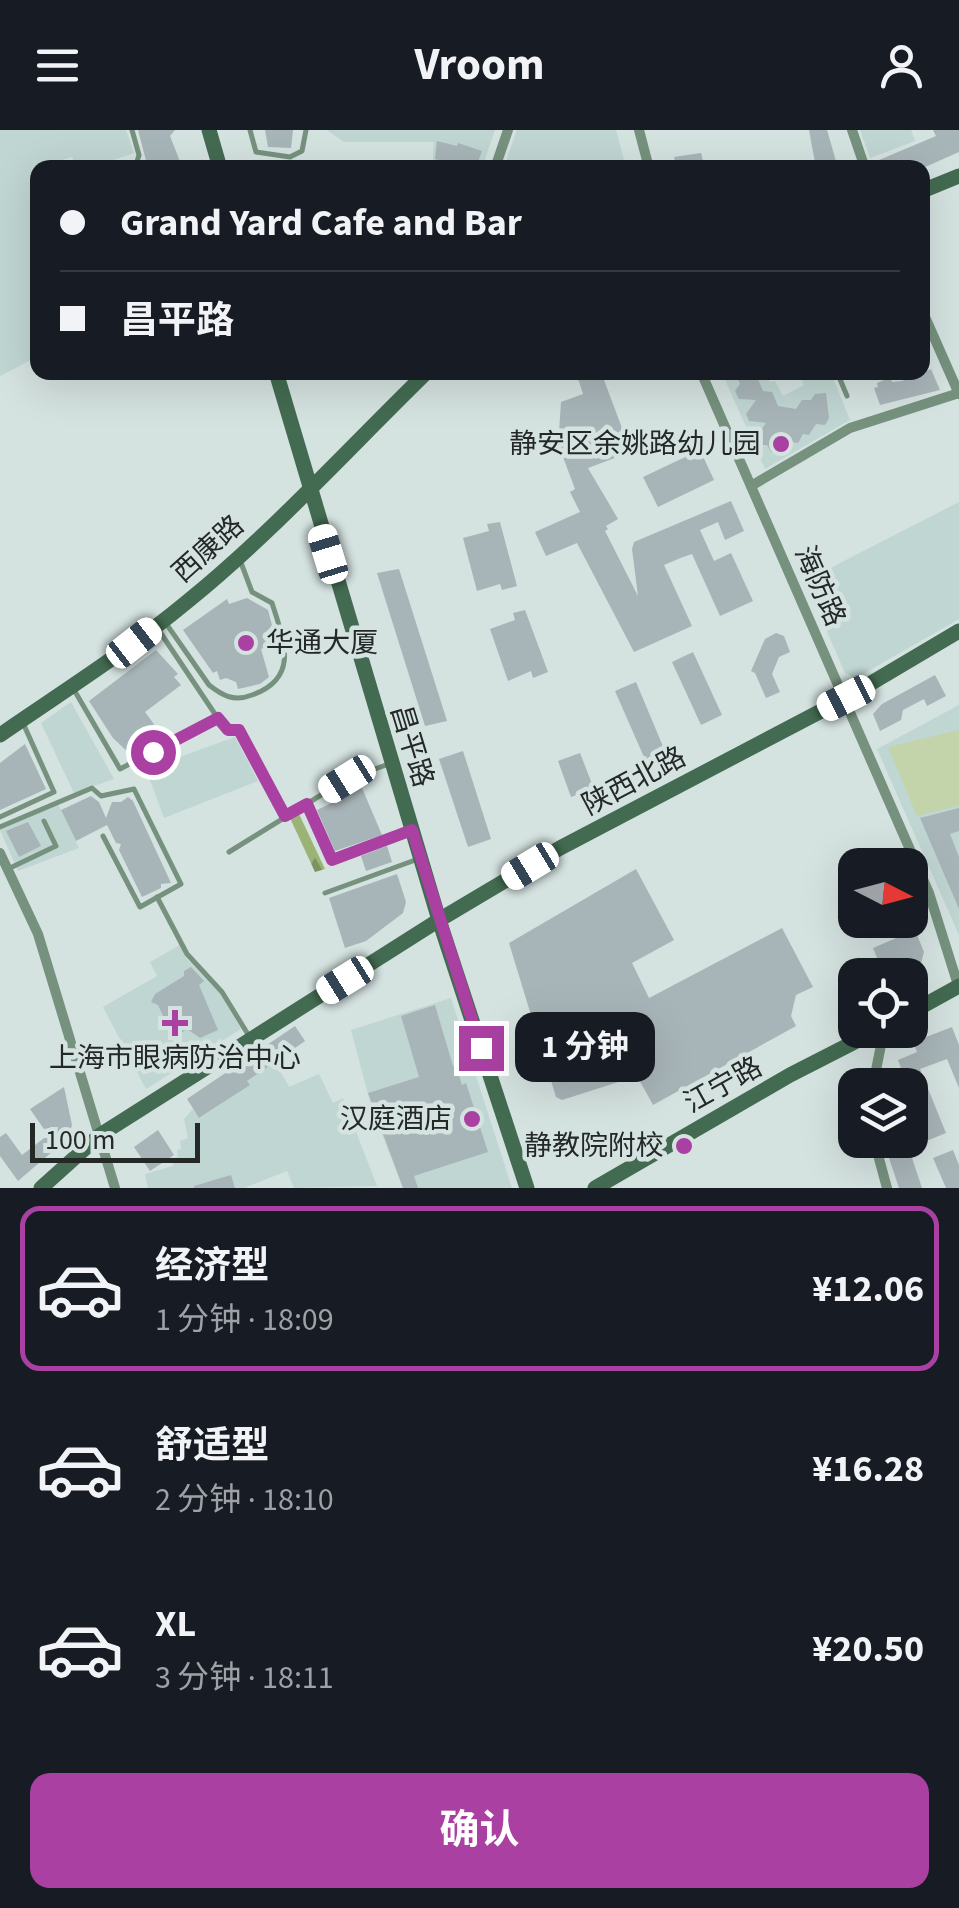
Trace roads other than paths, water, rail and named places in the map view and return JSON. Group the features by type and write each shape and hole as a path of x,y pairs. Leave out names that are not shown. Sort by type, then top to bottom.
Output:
{"street":[{"path":"209,130 218,160"},
{"path":"498,160 508,130"},
{"path":"639,130 646,160"},
{"path":"852,130 862,160"},
{"path":"930,188 959,176"},
{"path":"751,486 850,428 959,394 930,328"},
{"name":"昌平路","path":"278,380 439,920 527,1188"},
{"name":"西康路","path":"0,734 160,623 239,557 419,380"},
{"name":"海防路","path":"705,380 929,893 958,987"},
{"name":"陕西北路","path":"41,1188 100,1136 439,920 560,848 846,698 959,631"},
{"path":"0,853 38,934 115,1188"},
{"path":"928,1003 958,987"},
{"name":"江宁路","path":"595,1188 790,1075 845,1048"},
{"path":"879,1158 888,1188"}],"lane":[{"path":"132,130 137,160"},
{"path":"250,130 256,152 290,157 302,151 306,130"},
{"path":"840,380 847,396"},
{"path":"160,623 218,692 241,700 272,688 280,676 285,646 272,603 252,592 239,557"},
{"path":"160,623 218,718 228,730 239,730 285,816"},
{"path":"72,686 120,769 218,718"},
{"path":"0,817 54,792 21,720"},
{"path":"229,852 347,779 392,764"},
{"path":"0,827 92,788 101,796 134,790 181,884 140,907 104,836"},
{"path":"307,804 332,860 412,830"},
{"path":"8,869 56,846 44,821"},
{"path":"325,894 421,858"},
{"path":"157,898 187,954 222,992 251,1039"}],"place":[{"name":"静安区余姚路幼儿园","path":"781,444"},
{"name":"华通大厦","path":"246,643"},
{"name":"上海市眼病防治中心","path":"175,1023"},
{"name":"汉庭酒店","path":"472,1119"},
{"name":"静教院附校","path":"684,1146"}]}
